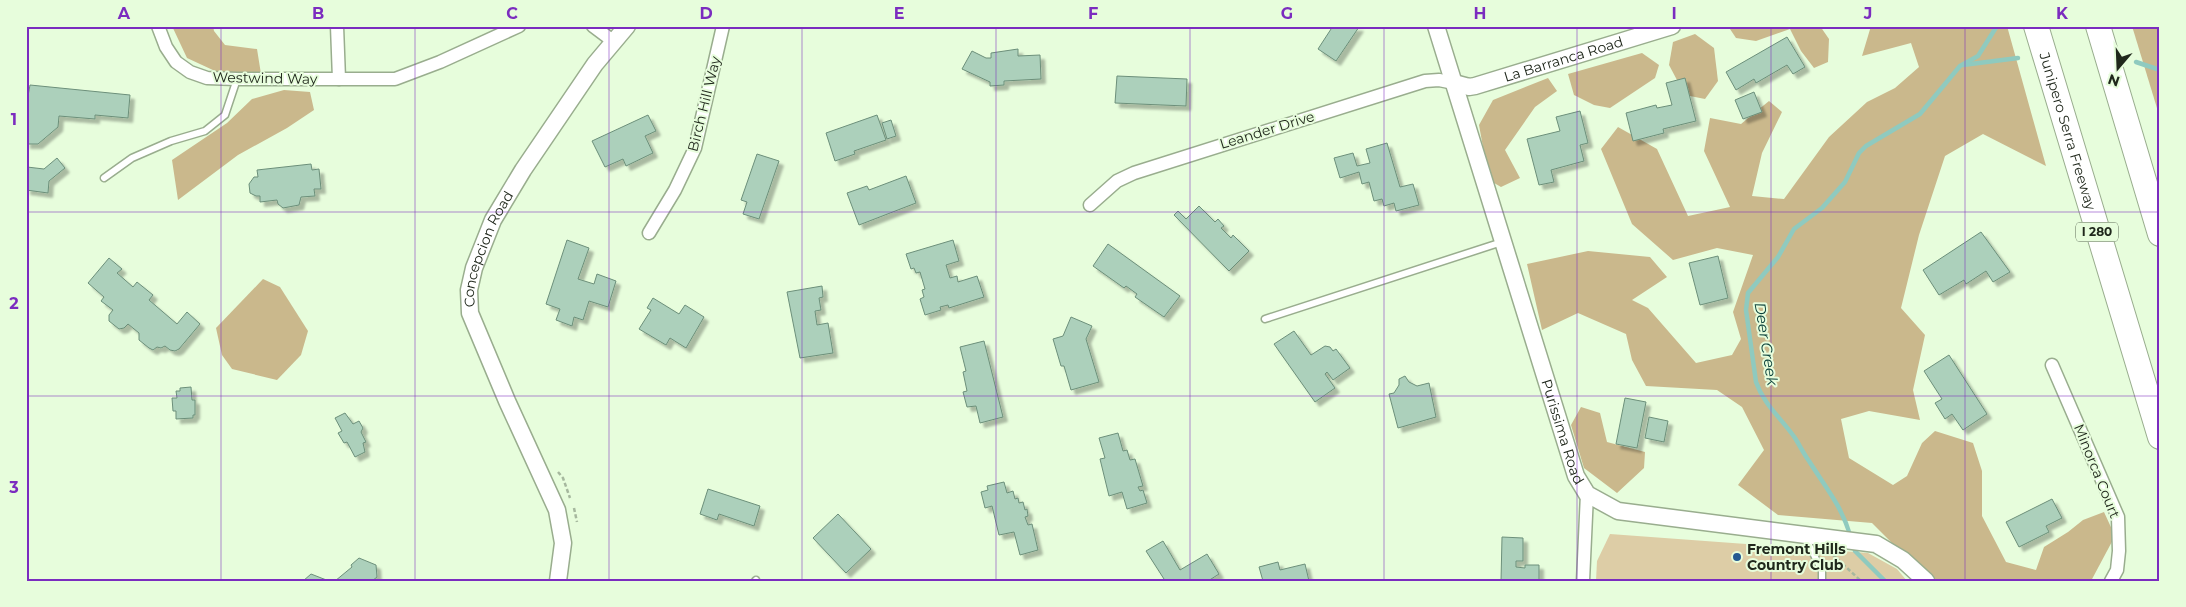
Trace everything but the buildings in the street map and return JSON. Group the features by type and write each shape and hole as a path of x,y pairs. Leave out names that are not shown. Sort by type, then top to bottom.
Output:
{"highway":[{"name":"Junipero Serra Freeway","path":"2036,26 2160,436"},
{"path":"2098,26 2160,234"}],"street":[{"name":"Westwind Way","path":"158,26 166,47 176,62 190,72 207,78 236,79 395,79 440,62 519,26"},
{"path":"337,26 339,79"},
{"path":"593,26 613,41"},
{"name":"Concepcion Road","path":"558,581 563,543 557,510 470,313 469,290 474,268 493,220 523,170 595,64 627,26"},
{"name":"Birch Hill Way","path":"650,233 675,190 695,148 723,26"},
{"name":"Purissima Road","path":"1436,26 1576,476 1587,494 1618,511 1842,538 1876,544 1903,560 1926,581"},
{"name":"La Barranca Road","path":"1454,83 1475,86 1672,26"},
{"name":"Leander Drive","path":"1090,205 1117,181 1162,162 1425,81 1439,80 1454,83"},
{"name":"Minorca Court","path":"2052,365 2118,517 2119,550 2117,570 2111,581"},
{"path":"1583,581 1587,494"}],"lane":[{"path":"104,178 132,158 172,141 205,132 224,115 236,79"},
{"path":"1265,318 1502,242"},
{"path":"1808,534 1822,571 1822,581"}],"path":[{"path":"557,470 563,478 576,515 577,524"},
{"path":"1808,534 1861,581"}],"shaded area":[{"path":"172,26 213,26 214,31 225,45 257,49 261,74 215,71 187,58"},
{"path":"1728,26 1820,26 1829,39 1828,62 1814,68 1801,51 1790,29 1756,41 1736,38"},
{"path":"1871,26 2007,26 2046,166 1983,134 1945,156 1919,235 1901,308 1925,335 1913,390 1920,420 1869,411 1841,419 1849,458 1893,485 1907,476 1922,443 1935,431 1973,443 1982,471 1982,516 2006,562 2036,570 2044,547 2083,520 2104,512 2115,536 2091,581 1922,581 1899,550 1872,523 1778,515 1738,485 1764,450 1742,407 1717,390 1646,386 1632,360 1626,334 1578,313 1542,330 1527,264 1588,251 1650,257 1667,277 1632,300 1648,308 1696,363 1732,355 1741,339 1733,312 1753,255 1717,248 1673,260 1632,224 1601,149 1618,127 1657,149 1688,216 1730,207 1704,151 1710,118 1741,124 1769,101 1782,112 1762,153 1752,196 1784,199 1829,137 1867,102 1895,88 1919,67 1911,43 1862,56"},
{"path":"2132,26 2160,26 2160,118"},
{"path":"1695,34 1714,48 1718,81 1705,99 1685,95 1669,65 1673,42"},
{"path":"1642,53 1659,65 1655,78 1610,108 1594,105 1574,95 1568,74"},
{"path":"1548,78 1557,91 1535,107 1505,150 1520,178 1501,187 1489,180 1479,125 1493,100"},
{"path":"284,90 310,92 314,110 287,128 238,155 178,200 172,160 227,123 252,99"},
{"path":"263,279 280,287 308,331 301,355 277,380 232,369 222,355 216,328"},
{"path":"1581,407 1600,413 1607,442 1645,452 1644,468 1617,493 1584,468 1571,425"},
{"name":"Fremont Hills Country Club","path":"1610,534 1868,553 1897,569 1907,581 1596,581 1597,561"}],"waterway":[{"name":"Deer Creek","path":"1851,538 1843,516 1833,498 1795,438 1768,405 1759,390 1756,382 1746,310 1748,293 1778,257 1794,229 1822,208 1845,182 1859,153 1866,146 1920,114 1960,66 1978,56 1997,26"},
{"path":"1963,65 2018,58"},
{"path":"2136,62 2160,70"},
{"name":"Deer Creek","path":"1854,545 1855,551 1885,581"}],"place":[{"name":"Fremont Hills Country Club","path":"1737,557"}]}
